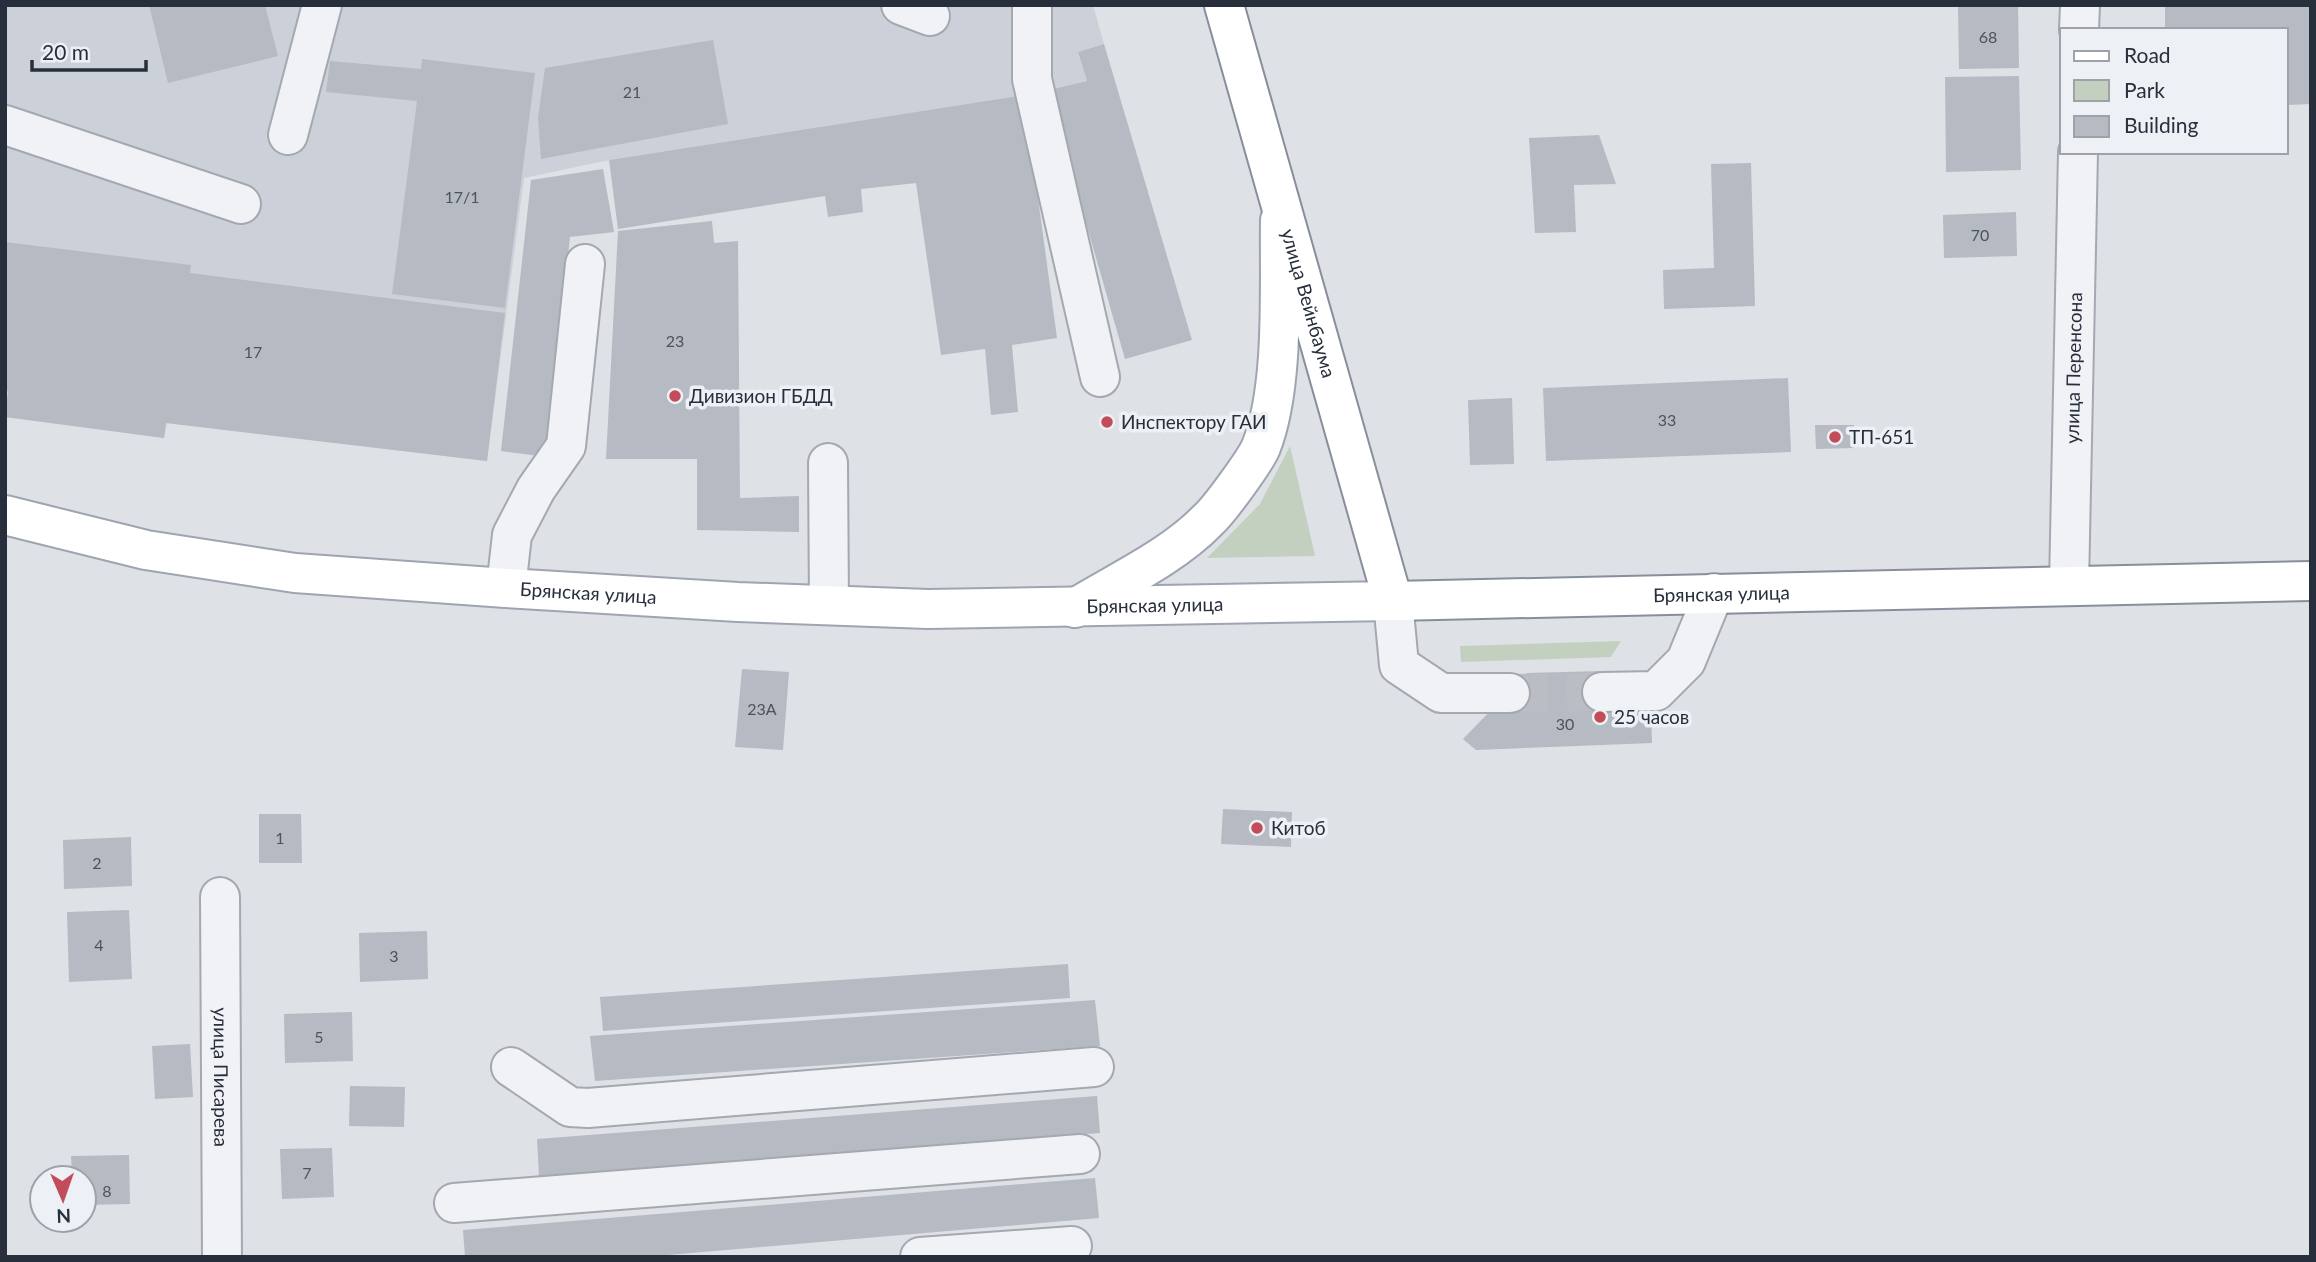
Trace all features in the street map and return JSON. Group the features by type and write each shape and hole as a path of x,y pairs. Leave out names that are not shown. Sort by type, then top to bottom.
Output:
{"main road":[{"name":"улица Вейнбаума","path":"1224,5 1280,212 1393,601"},
{"path":"1073,609 1168,552 1209,520 1261,448 1273,391 1279,339 1280,212"},
{"name":"Брянская улица","path":"5,515 146,550 281,571 506,588 829,605 1073,609 2311,581"}],"street":[{"path":"288,135 322,5"},
{"path":"1032,5 1032,79 1100,377"},
{"path":"2080,5 2080,28"},
{"path":"5,125 241,204"},
{"name":"улица Перенсона","path":"2069,585 2078,154"},
{"path":"506,588 512,535 536,489 566,446 585,264"},
{"path":"828,463 829,605"},
{"path":"1602,692 1656,691 1686,661 1714,593"},
{"path":"1393,601 1399,665 1441,693 1510,693"},
{"name":"улица Писарева","path":"220,897 222,1257"},
{"path":"511,1067 570,1107 588,1108 1094,1067"},
{"path":"454,1203 1080,1154"},
{"path":"920,1257 1072,1246"}],"shaded area":[{"path":"5,5 1093,5 1104,44 1078,52 1087,81 1024,95 609,160 524,178 487,461 167,423 164,438 5,417 8,392 5,391"}],"green space":[{"path":"1290,446 1315,556 1207,558 1260,504"},
{"path":"1621,641 1611,657 1461,662 1460,646"}],"building":[{"path":"149,5 265,5 278,56 168,83"},
{"path":"1958,5 2018,5 2019,68 1959,69"},
{"path":"2165,5 2311,5 2311,104 2288,105 2288,28 2165,28"},
{"path":"713,40 728,124 541,159 538,117 545,68"},
{"path":"1104,44 1192,340 1125,359 1048,90 1087,81 1078,52"},
{"path":"422,59 535,73 505,308 392,294 417,101 326,92 330,61 421,69"},
{"path":"2019,76 2021,170 1946,172 1945,77"},
{"path":"1024,95 1057,338 1012,345 1018,412 991,415 985,349 941,355 916,183 861,189 863,212 828,217 825,196 618,229 609,160"},
{"path":"1599,135 1616,184 1574,185 1576,232 1535,233 1529,138"},
{"path":"1751,163 1755,306 1664,309 1663,270 1714,268 1711,164"},
{"path":"603,169 614,232 570,237 547,457 501,451 531,180"},
{"path":"2016,212 2017,256 1944,258 1943,215"},
{"path":"712,221 714,243 738,241 740,498 799,496 799,532 697,530 697,459 606,459 618,231"},
{"path":"5,242 191,265 190,273 505,313 487,461 166,423 164,438 5,417 8,391 5,391"},
{"path":"1788,378 1791,452 1546,461 1543,388"},
{"path":"1512,398 1514,464 1470,465 1468,400"},
{"name":"ТП-651","path":"1815,425 1854,425 1854,448 1816,449"},
{"path":"742,669 789,672 783,750 735,747"},
{"path":"1602,671 1603,709 1651,708 1652,743 1476,750 1463,739 1527,673"},
{"name":"Китоб","path":"1223,809 1292,812 1291,847 1221,844"},
{"path":"259,814 301,814 302,863 259,863"},
{"path":"131,837 132,886 64,889 63,840"},
{"path":"129,910 132,979 69,982 67,912"},
{"path":"427,931 428,979 360,982 359,933"},
{"path":"1068,964 1070,998 603,1031 600,997"},
{"path":"1095,1000 1100,1046 595,1081 590,1036"},
{"path":"352,1012 353,1061 285,1063 284,1014"},
{"path":"190,1044 193,1097 155,1099 152,1046"},
{"path":"350,1086 405,1087 404,1127 349,1126"},
{"path":"1097,1096 1100,1133 539,1177 537,1139"},
{"path":"332,1148 334,1197 282,1199 280,1149"},
{"path":"129,1155 130,1204 98,1205 98,1164 71,1164 71,1156"},
{"path":"1095,1178 1099,1218 645,1257 465,1257 463,1230"}],"tunnel":[{"path":"1510,693 1602,692"}],"place":[{"name":"Дивизион ГБДД","path":"675,396"},
{"name":"Инспектору ГАИ","path":"1107,422"},
{"name":"ТП-651","path":"1835,437"},
{"name":"25 часов","path":"1600,717"},
{"name":"Китоб","path":"1257,828"}]}
